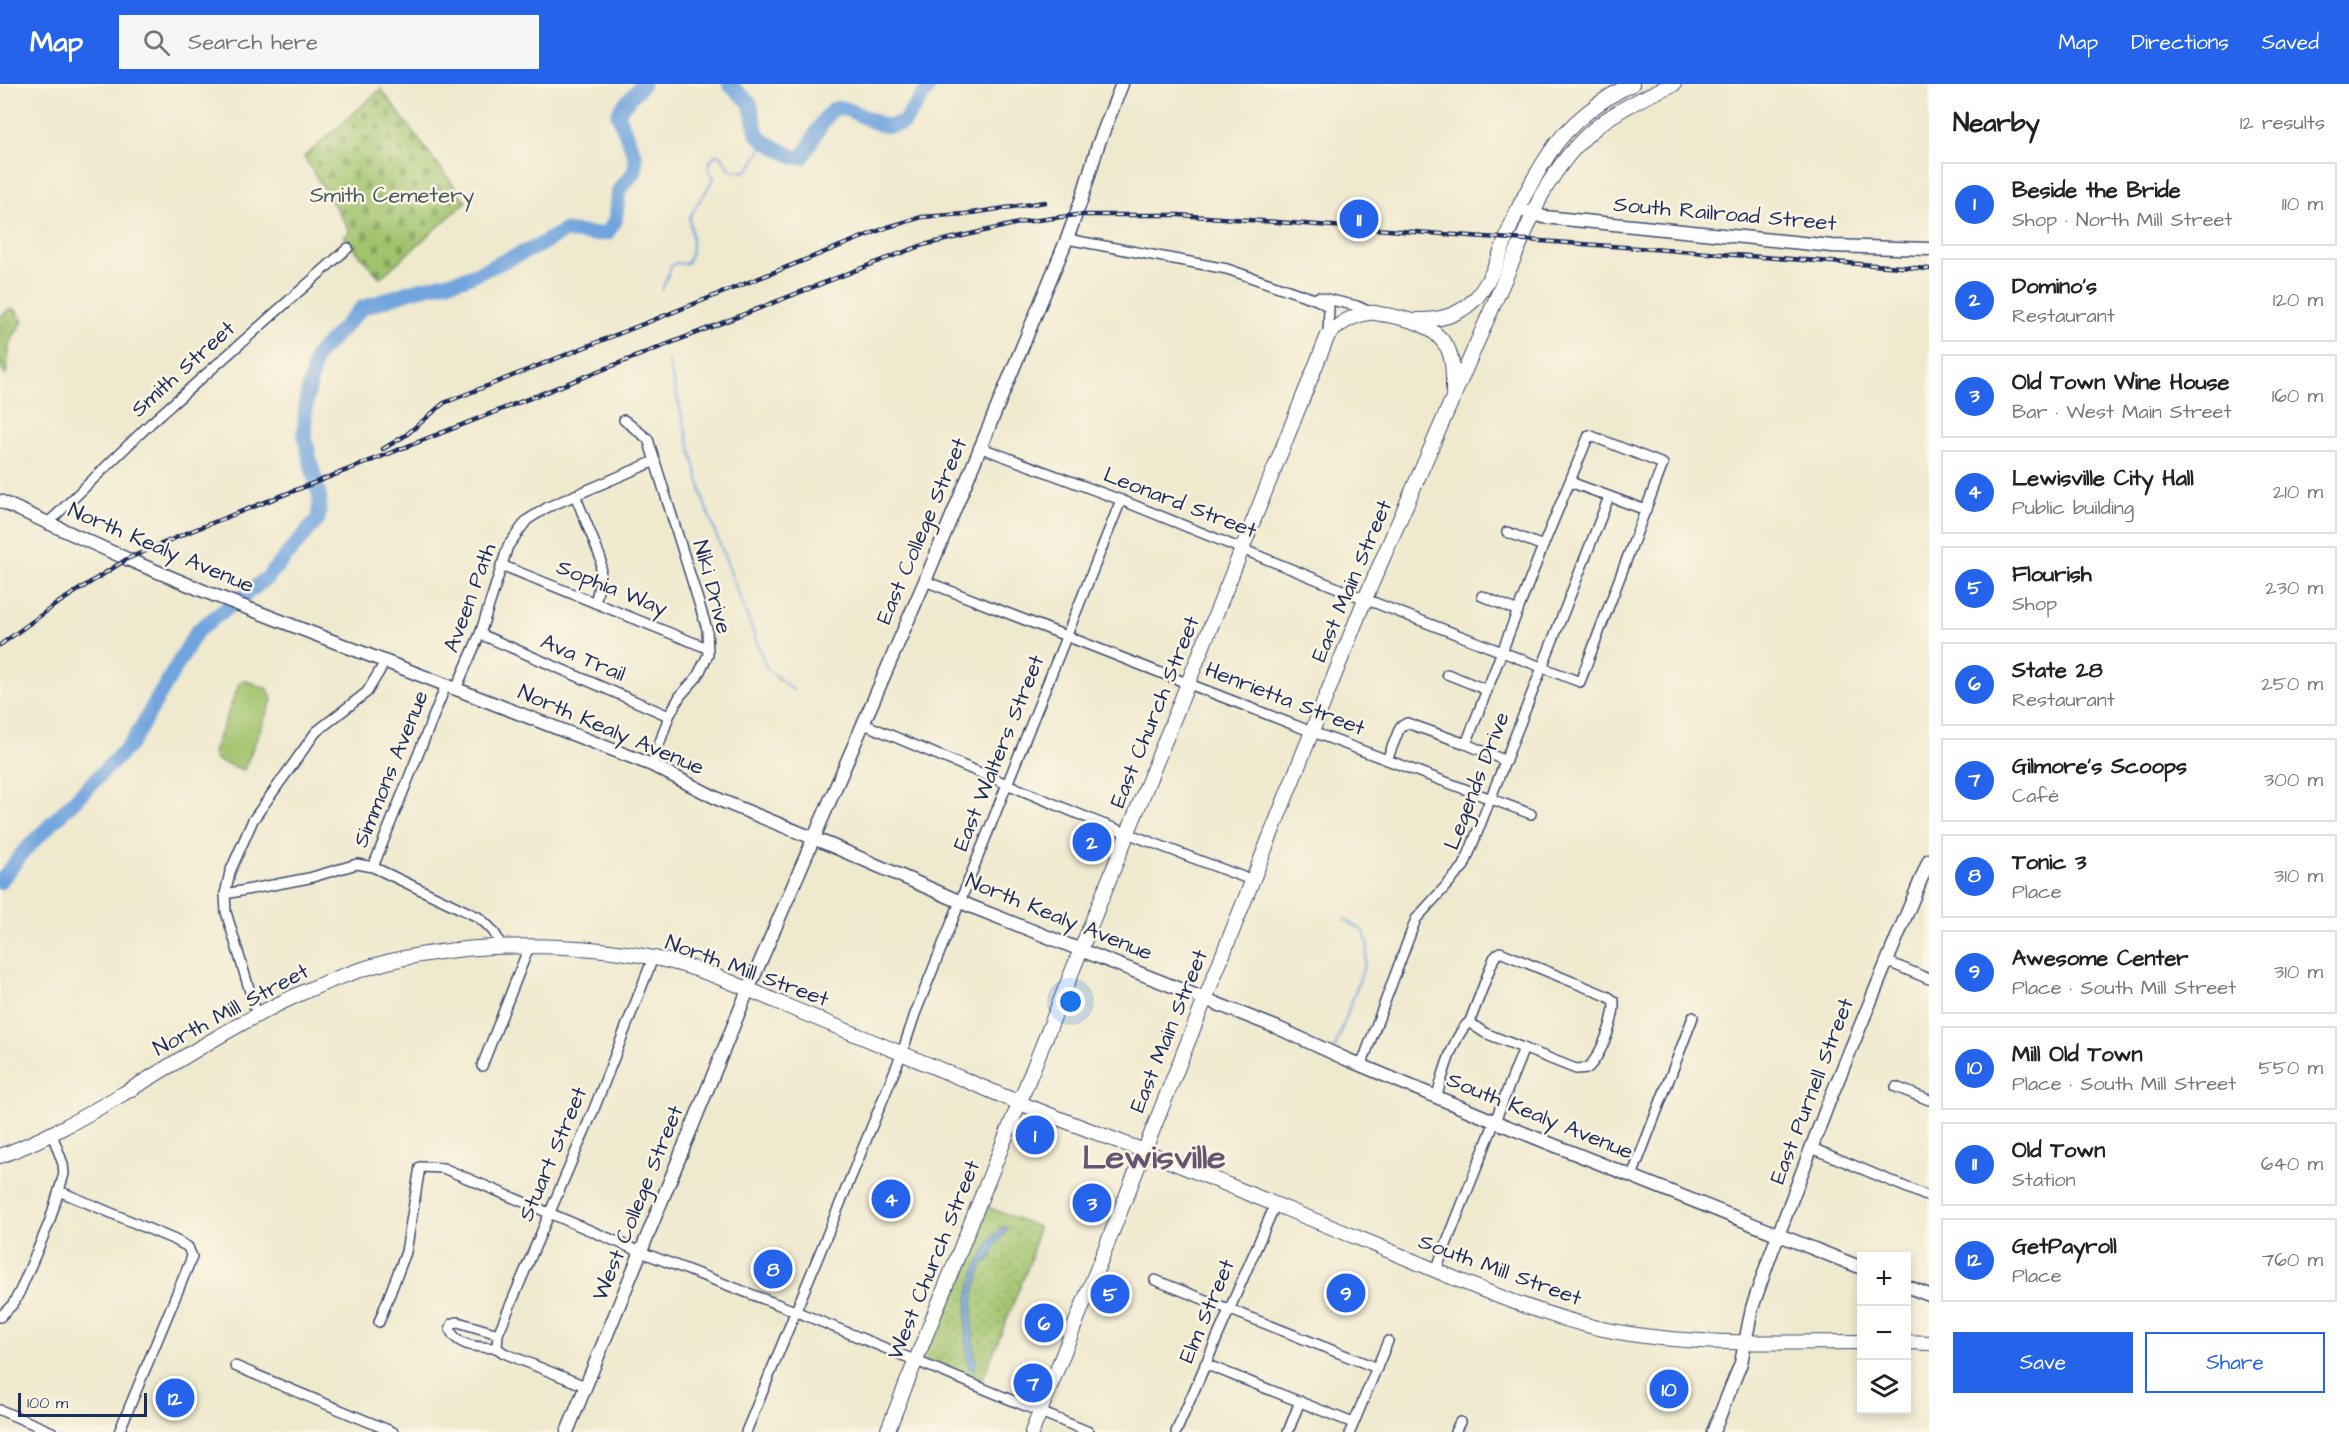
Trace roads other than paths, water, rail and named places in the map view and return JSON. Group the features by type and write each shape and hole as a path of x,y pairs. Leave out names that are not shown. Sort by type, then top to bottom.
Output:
{"main road":[{"path":"1329,335 1338,325 1371,313 1438,321 1458,313 1473,302 1487,285 1518,209 1551,151 1576,123 1599,103 1632,84"},
{"name":"East Main Street","path":"1032,1432 1365,599 1533,214 1552,176 1570,150 1612,115 1638,99 1674,84"},
{"path":"1416,320 1434,332 1448,349 1452,368 1453,398"},
{"name":"East Church Street","path":"1020,1104 1329,335"},
{"name":"North Mill Street","path":"0,1156 52,1134 256,1016 306,990 395,959 456,950 501,947 599,950 674,963 748,990 1020,1104 1143,1151"},
{"name":"West Church Street","path":"886,1432 1020,1104"},
{"name":"South Mill Street","path":"1143,1151 1515,1302 1588,1325 1643,1336 1746,1341 1857,1342"},
{"path":"1911,1342 1929,1343"}],"street":[{"name":"East College Street","path":"748,990 864,724 1067,239 1098,145 1122,84"},
{"name":"South Railroad Street","path":"1518,209 1544,217 1832,246 1929,249"},
{"path":"1067,239 1227,269 1306,296 1329,307 1329,335"},
{"name":"Smith Street","path":"48,523 151,423 348,248"},
{"path":"1306,296 1356,306 1371,313"},
{"name":"Niki Drive","path":"624,420 648,439 707,628 708,655 697,677 680,696 669,716 652,765"},
{"path":"1466,744 1543,546 1589,435 1663,464 1646,510 1570,482"},
{"name":"Leonard Street","path":"980,447 1121,500 1365,599 1580,682 1646,510"},
{"name":"Aveen Path","path":"451,687 480,634 508,546 527,520 548,507 655,461"},
{"path":"575,495 601,559 600,582 595,603"},
{"name":"Legends Drive","path":"1361,1066 1416,920 1464,866 1609,497"},
{"name":"East Walters Street","path":"746,1432 902,1053 915,1014 1121,500"},
{"name":"North Kealy Avenue","path":"0,501 206,592 652,765 722,801 961,901 1205,998"},
{"path":"1507,532 1543,546"},
{"name":"Sophia Way","path":"501,565 707,648"},
{"name":"Henrietta Street","path":"924,581 1312,732 1531,814"},
{"path":"1482,596 1518,611"},
{"name":"Ava Trail","path":"480,634 669,716"},
{"path":"256,1016 226,912 225,894 230,872 254,820 316,732 367,692 386,662"},
{"path":"1447,674 1487,690"},
{"name":"Simmons Avenue","path":"373,867 451,687"},
{"path":"1387,760 1400,726 1407,723 1506,761"},
{"path":"864,724 1008,785 1251,880"},
{"name":"East Purnell Street","path":"1713,1432 1741,1363 1752,1308 1778,1235 1886,960 1929,860"},
{"path":"225,894 309,878 357,864 373,867 478,917 498,937 501,947"},
{"path":"482,1066 529,947"},
{"path":"1436,1098 1455,1044 1464,1025 1470,1021 1494,958 1500,952 1607,996 1614,1002 1614,1014 1595,1061 1588,1068 1576,1069 1485,1033 1470,1021"},
{"name":"Stuart Street","path":"497,1348 498,1334 594,1109 653,958"},
{"path":"1886,960 1929,979"},
{"name":"West College Street","path":"567,1432 748,990"},
{"name":"South Kealy Avenue","path":"1205,998 1436,1098 1857,1266"},
{"path":"1632,1176 1693,1017"},
{"path":"1436,1270 1524,1048"},
{"path":"1896,1087 1929,1100"},
{"path":"0,1317 13,1304 20,1292 49,1222 64,1174 63,1164 52,1134"},
{"path":"1812,1148 1929,1197"},
{"path":"379,1322 406,1252 420,1167 443,1167 641,1252 795,1311 915,1363 1089,1432"},
{"path":"59,1191 175,1240 188,1247 192,1257 120,1432"},
{"name":"Elm Street","path":"1176,1432 1275,1205"},
{"path":"1155,1280 1377,1368"},
{"path":"1911,1288 1929,1295"},
{"path":"498,1334 458,1322 453,1323 450,1329 457,1338 473,1347 497,1348 585,1386"},
{"path":"1205,1364 1300,1401 1352,1427 1388,1341"},
{"path":"235,1366 393,1432"},
{"path":"1288,1432 1300,1401"},
{"path":"0,1410 52,1432"},
{"path":"1455,1432 1460,1422"}],"water":[{"path":"1002,1227 1008,1228 994,1247 991,1259 984,1262 975,1288 972,1325 976,1364 974,1369 969,1368 966,1330 969,1293 981,1259"}],"waterway":[{"path":"0,882 24,851 131,744 197,631 267,578 318,519 320,499 304,435 306,402 316,356 362,308 411,291 466,278 536,247 564,231 607,233 615,221 619,190 635,171 635,156 618,115 621,108 643,84"},
{"path":"729,84 750,103 757,134 766,142 794,157 803,157 821,125 833,110 838,108 852,111 882,125 891,126 903,123 931,84"},
{"path":"662,290 671,267 675,263 686,264 691,254 689,218 714,178 709,171 710,161 715,155 721,155 731,170 743,172 749,169 766,142"},
{"path":"668,361 705,505 767,669 793,690"},
{"path":"1335,1048 1365,964 1368,946 1364,931 1344,919"}],"railway":[{"path":"383,449 406,435 444,403 888,227 922,217 965,214 1045,202"},
{"path":"0,645 55,605 127,559 189,532 882,260 923,245 1023,222 1076,215 1179,215 1929,269"}],"place":[{"name":"Old Town","path":"1359,219"},
{"name":"Domino's","path":"1092,842"},
{"name":"Beside the Bride","path":"1035,1135"},
{"name":"Lewisville City Hall","path":"891,1199"},
{"name":"Old Town Wine House","path":"1092,1203"},
{"name":"Tonic 3","path":"773,1269"},
{"name":"Awesome Center","path":"1346,1293"},
{"name":"Flourish","path":"1110,1294"},
{"name":"State 28","path":"1044,1323"},
{"name":"Gilmore's Scoops","path":"1033,1383"},
{"name":"Mill Old Town","path":"1669,1389"},
{"name":"GetPayroll","path":"175,1398"}],"district":[{"name":"Lewisville","path":"1154,1158"}],"park label":[{"name":"Smith Cemetery","path":"392,195"}]}
